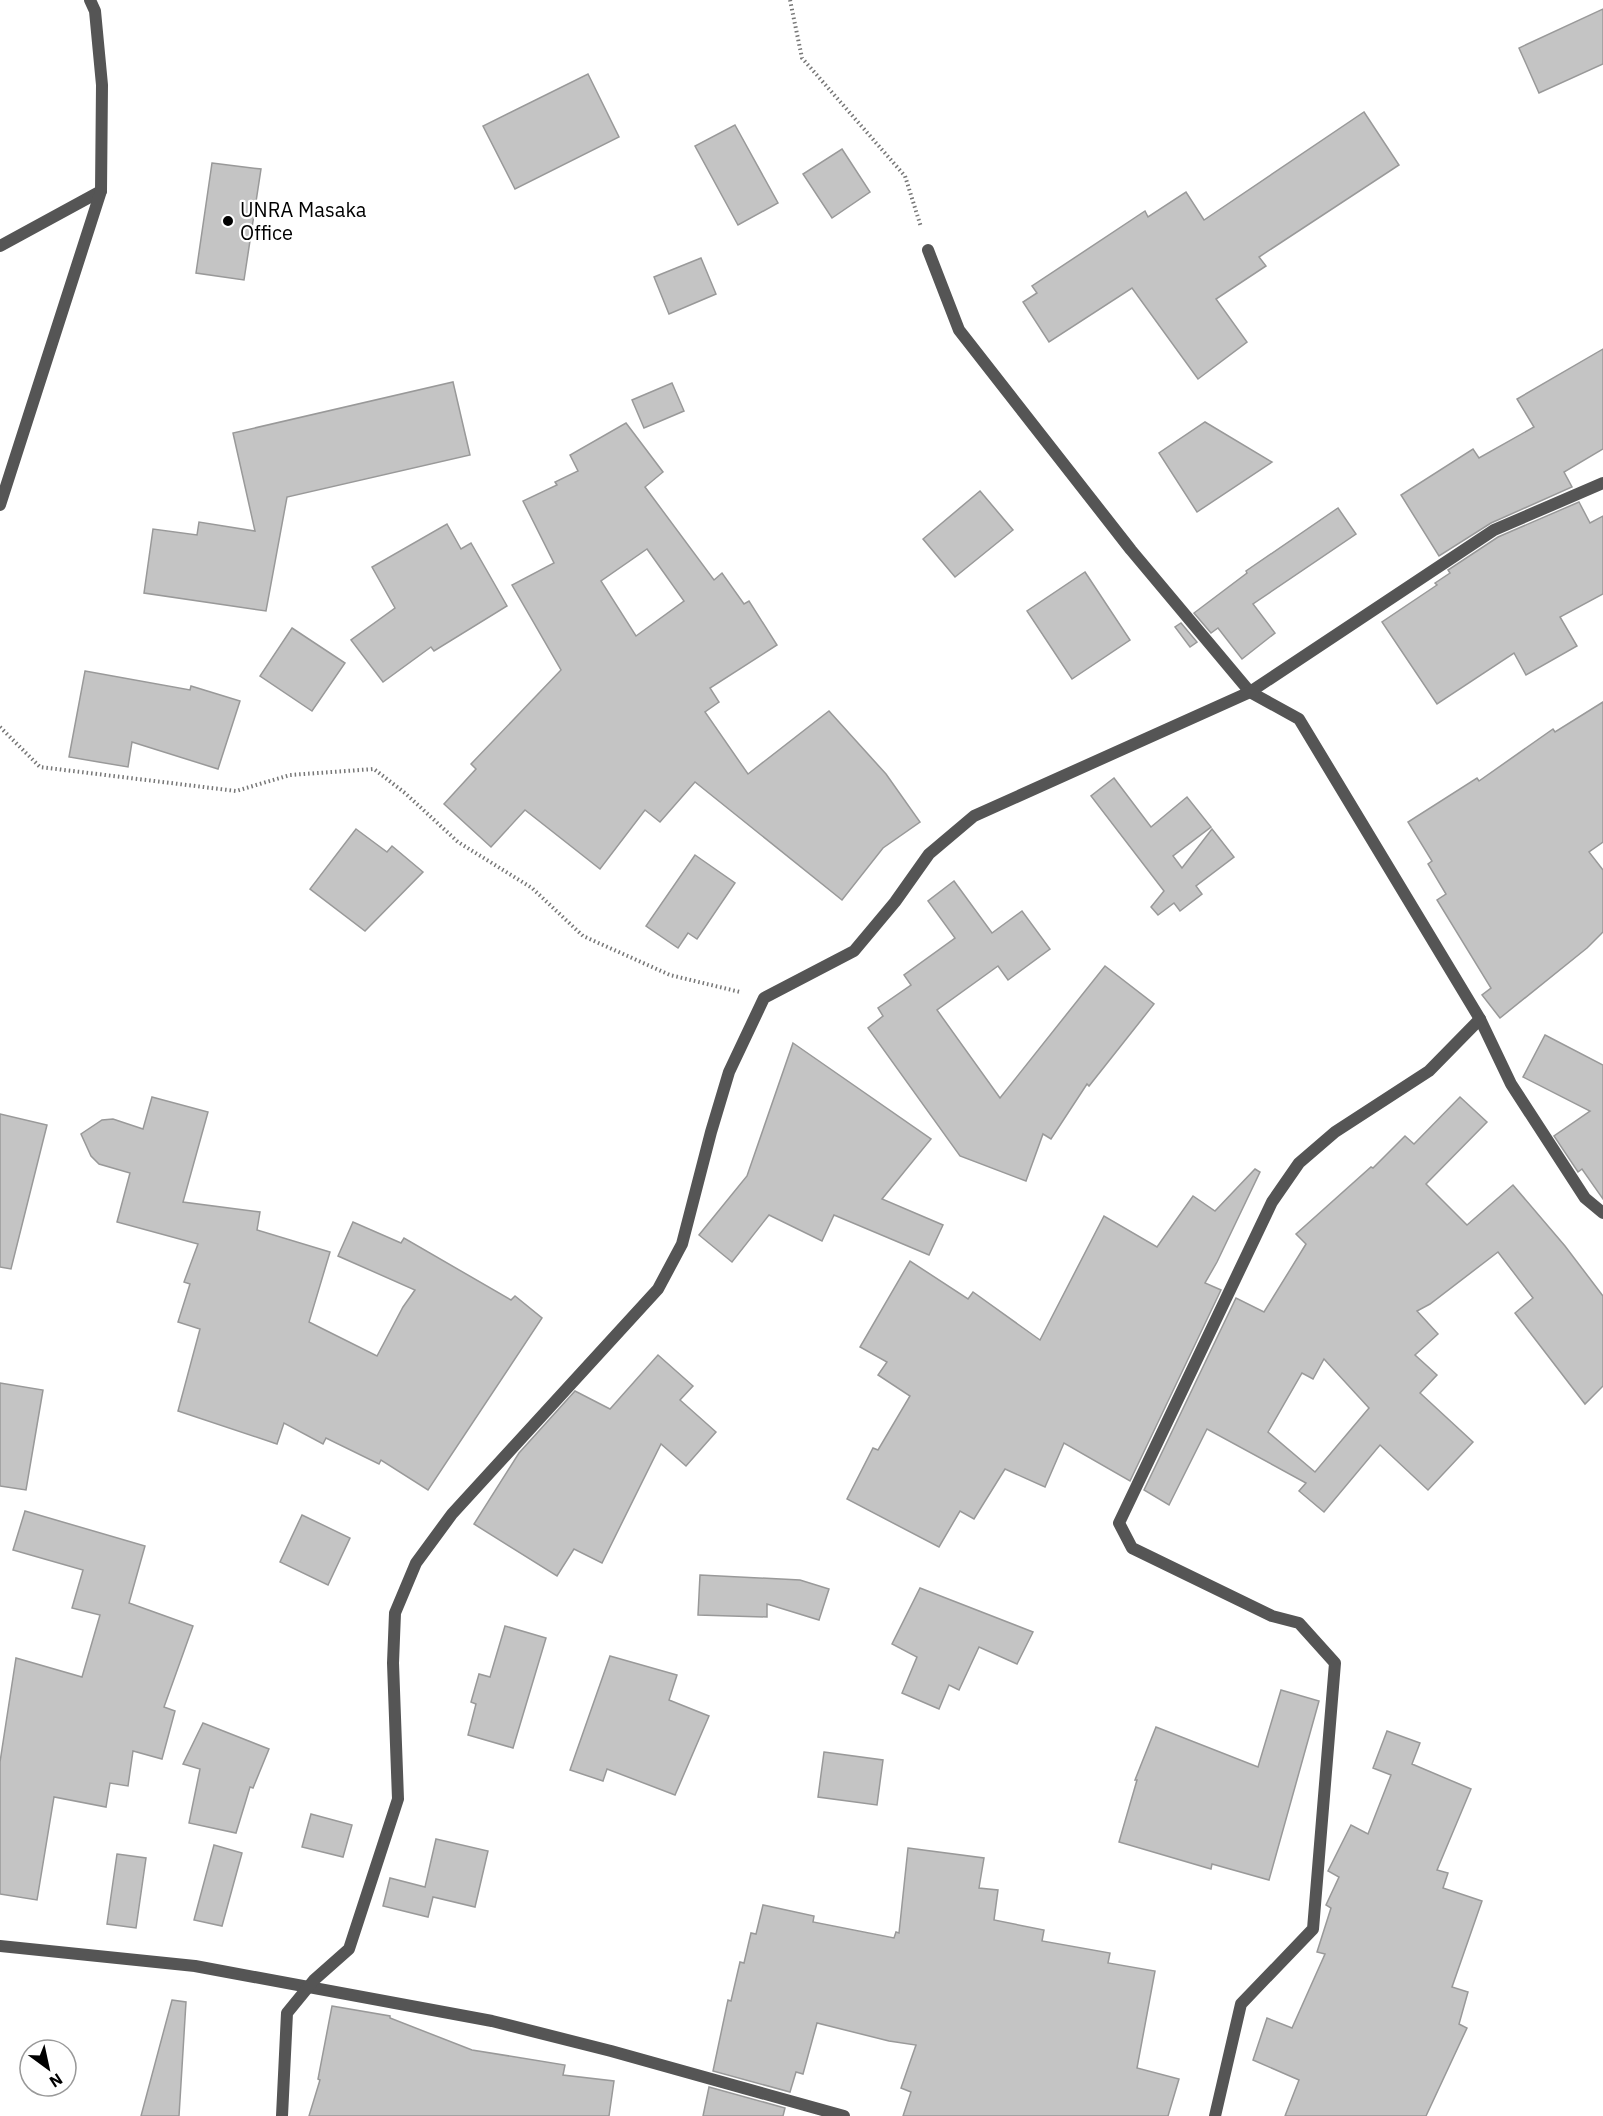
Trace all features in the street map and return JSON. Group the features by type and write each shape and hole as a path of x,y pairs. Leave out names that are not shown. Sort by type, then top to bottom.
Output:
{"street":[{"path":"0,505 101,191 102,85 95,11 90,0"},
{"path":"0,246 101,191"},
{"path":"928,250 959,330 1131,550 1250,692 1299,719 1480,1019 1511,1084 1585,1198 1603,1213"},
{"path":"282,2116 287,2013 326,1968 350,1949 398,1798 393,1663 395,1613 416,1563 452,1514 658,1289 682,1244 729,1072 764,998 854,951 895,902 929,854 974,816 1250,692 1494,530 1603,483"},
{"path":"1215,2116 1240,2004 1313,1929 1335,1664 1299,1623 1272,1616 1132,1548 1119,1523 1272,1202 1299,1163 1335,1132 1429,1071 1480,1019"},
{"path":"0,1946 195,1966 492,2021 611,2051 844,2116"}],"path":[{"path":"790,0 802,58 905,176 928,250"},
{"path":"0,727 40,766 236,791 290,775 374,769 405,793 458,842 532,888 583,936 670,975 764,998"}],"building":[{"path":"1603,9 1603,64 1539,93 1519,48"},
{"path":"588,74 619,137 515,189 483,126"},
{"path":"1364,112 1399,165 1259,257 1266,266 1216,299 1247,342 1198,379 1132,288 1049,342 1023,302 1037,293 1032,286 1145,211 1148,217 1186,192 1204,220"},
{"path":"735,125 778,203 738,225 695,146"},
{"path":"842,149 870,192 832,218 803,174"},
{"name":"UNRA Masaka Office","path":"212,163 261,169 244,280 196,273"},
{"path":"701,258 716,294 669,314 654,277"},
{"path":"1603,349 1603,449 1564,472 1572,487 1491,523 1439,556 1401,495 1473,449 1479,458 1534,427 1517,399"},
{"path":"453,382 470,455 287,497 266,611 144,593 153,529 197,535 199,522 255,531 233,433"},
{"path":"672,383 684,411 644,428 632,400"},
{"path":"1205,422 1272,462 1197,512 1159,453"},
{"path":"626,423 663,472 645,487 714,580 722,573 744,604 749,601 777,645 710,688 719,702 705,712 748,774 829,711 886,774 920,822 883,848 842,900 695,782 660,822 645,810 600,869 525,810 491,847 444,804 476,769 471,764 561,670 512,585 554,563 523,501 557,485 555,482 578,471 570,455","holes":["647,549 684,601 636,636 601,581"]},
{"path":"980,491 1013,530 955,577 923,539"},
{"path":"1579,502 1590,523 1603,516 1603,594 1560,617 1577,646 1526,675 1514,653 1437,704 1382,622 1437,585 1435,583 1450,573 1448,570 1498,537"},
{"path":"1338,508 1356,534 1253,604 1275,633 1242,659 1218,628 1211,633 1194,613 1247,573 1246,571"},
{"path":"447,524 461,549 471,543 507,606 434,651 431,647 383,682 351,640 395,608 372,567"},
{"path":"1085,572 1130,640 1072,679 1027,611"},
{"path":"1181,623 1197,642 1190,647 1175,627"},
{"path":"292,628 345,663 312,711 260,676"},
{"path":"85,671 190,690 191,686 240,701 218,769 132,742 128,767 69,757"},
{"path":"1603,702 1603,842 1589,852 1603,870 1603,932 1587,948 1500,1018 1482,995 1491,988 1437,900 1446,894 1428,864 1432,861 1408,822 1477,778 1479,781 1553,729 1555,732"},
{"path":"1114,778 1151,827 1187,797 1211,827 1173,856 1182,868 1212,829 1234,857 1196,886 1202,894 1180,911 1174,903 1158,915 1151,907 1164,891 1091,796"},
{"path":"356,829 387,852 392,846 423,872 365,931 310,889"},
{"path":"695,855 735,883 697,939 688,933 678,948 646,926"},
{"path":"954,881 992,933 1022,911 1050,949 1008,980 998,966 937,1010 1000,1098 1105,966 1154,1004 1089,1086 1087,1084 1051,1139 1043,1134 1026,1181 960,1156 868,1028 883,1016 878,1008 911,985 904,975 955,938 928,901"},
{"path":"1545,1035 1603,1065 1603,1199 1582,1169 1578,1172 1554,1136 1590,1111 1523,1077"},
{"path":"793,1043 931,1139 882,1199 943,1225 929,1255 834,1215 822,1241 769,1215 732,1262 699,1235 747,1176"},
{"path":"152,1097 208,1112 183,1202 260,1212 257,1230 330,1252 309,1322 377,1356 403,1307 415,1290 338,1256 353,1222 401,1243 404,1238 511,1300 515,1296 542,1318 428,1490 381,1460 379,1464 326,1438 323,1444 284,1423 277,1444 178,1411 200,1329 178,1322 190,1284 184,1282 198,1244 117,1222 130,1173 99,1164 91,1156 81,1134 102,1120 113,1119 143,1129"},
{"path":"1460,1097 1487,1122 1426,1184 1467,1225 1513,1185 1565,1246 1603,1296 1603,1386 1585,1404 1515,1313 1533,1298 1498,1252 1430,1304 1417,1311 1438,1334 1415,1355 1437,1375 1420,1393 1473,1442 1428,1490 1380,1445 1324,1512 1299,1491 1306,1483 1207,1429 1169,1505 1144,1490 1236,1298 1264,1312 1306,1244 1296,1234 1371,1167 1373,1168 1405,1136 1414,1144","holes":["1324,1359 1369,1408 1315,1472 1268,1432 1302,1373 1313,1379"]},
{"path":"0,1114 47,1125 11,1269 0,1267"},
{"path":"1255,1169 1260,1172 1205,1283 1221,1290 1130,1481 1064,1443 1045,1487 1005,1469 974,1519 960,1511 939,1547 847,1499 873,1448 878,1450 910,1396 878,1375 887,1362 860,1347 910,1261 968,1299 973,1292 1040,1340 1104,1216 1157,1247 1193,1196 1215,1211"},
{"path":"658,1355 693,1386 680,1400 716,1432 686,1466 661,1444 602,1563 574,1549 557,1576 474,1524 519,1453 575,1391 610,1409"},
{"path":"0,1383 43,1390 26,1490 0,1486"},
{"path":"25,1511 145,1546 129,1603 193,1626 164,1707 175,1711 162,1759 133,1751 128,1786 110,1783 106,1807 54,1797 37,1900 0,1894 0,1762 16,1658 82,1677 100,1615 72,1608 83,1570 13,1550"},
{"path":"302,1515 350,1538 328,1585 280,1562"},
{"path":"700,1575 800,1580 829,1589 819,1620 767,1604 767,1617 698,1615"},
{"path":"920,1588 1033,1632 1017,1664 979,1647 959,1690 949,1685 939,1709 902,1693 917,1657 892,1644"},
{"path":"505,1626 546,1638 513,1748 468,1735 476,1704 471,1702 479,1674 490,1677"},
{"path":"610,1656 677,1675 669,1700 709,1716 675,1795 607,1769 603,1781 570,1770"},
{"path":"1281,1690 1319,1701 1269,1880 1212,1864 1211,1869 1119,1842 1137,1780 1135,1780 1156,1727 1258,1767"},
{"path":"203,1723 269,1749 253,1788 250,1787 236,1833 189,1823 200,1769 183,1764"},
{"path":"1387,1731 1420,1743 1412,1764 1471,1789 1437,1870 1448,1873 1443,1888 1482,1901 1452,1987 1468,1992 1459,2024 1467,2028 1426,2116 1285,2116 1299,2080 1253,2060 1267,2018 1292,2028 1325,1954 1317,1952 1331,1908 1326,1905 1339,1877 1328,1871 1351,1825 1368,1834 1391,1775 1373,1768"},
{"path":"824,1752 883,1760 877,1805 818,1797"},
{"path":"311,1814 352,1825 343,1857 302,1847"},
{"path":"436,1839 488,1851 475,1907 433,1897 428,1917 383,1906 390,1878 425,1887"},
{"path":"214,1845 242,1853 222,1926 194,1920"},
{"path":"908,1848 984,1858 979,1888 998,1890 994,1920 1044,1930 1042,1941 1110,1953 1108,1963 1155,1971 1137,2068 1179,2079 1168,2116 903,2116 911,2092 901,2088 916,2045 889,2041 817,2023 803,2074 796,2072 790,2092 713,2071 728,2000 731,2001 740,1962 744,1963 751,1933 756,1934 763,1905 814,1916 813,1922 894,1938 896,1932 899,1933"},
{"path":"117,1854 146,1858 136,1928 107,1924"},
{"path":"172,2000 186,2002 179,2116 141,2116"},
{"path":"332,2006 390,2016 390,2018 472,2050 565,2065 563,2075 614,2081 609,2116 309,2116 320,2080 318,2079"},
{"path":"709,2087 785,2108 783,2116 703,2116"}],"place":[{"name":"UNRA Masaka Office","path":"228,221"}]}
